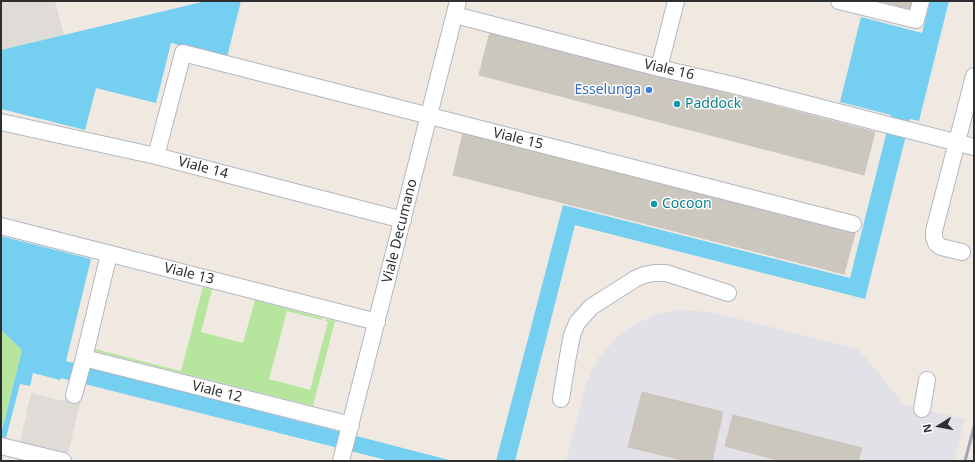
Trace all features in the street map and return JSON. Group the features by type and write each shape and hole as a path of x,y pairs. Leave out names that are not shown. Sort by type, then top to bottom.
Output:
{"lane":[{"path":"659,68 676,1"},
{"path":"839,1 916,20 921,1"},
{"name":"Viale 16","path":"457,8 659,68 732,85 974,147"},
{"name":"Viale Decumano","path":"342,461 457,8"},
{"name":"Viale 15","path":"156,156 183,54 853,224"},
{"path":"962,252 941,247 936,243 934,231 974,76"},
{"name":"Viale 14","path":"1,122 156,156 403,220"},
{"name":"Viale 13","path":"1,226 377,322"},
{"path":"74,395 109,254"},
{"path":"561,399 572,335 577,323 583,314 591,307 628,283 644,275 666,273 728,293"},
{"name":"Viale 12","path":"84,358 350,425"},
{"path":"922,409 927,380"},
{"path":"1,446 63,461"}],"shaded area":[{"path":"1,1 55,1 64,35 1,50"},
{"path":"679,310 711,312 858,349 905,405 965,419 954,461 566,461 586,384 597,360 616,338 635,324 659,314"},
{"path":"67,392 81,400 66,461 16,461 31,393 64,401"}],"green space":[{"path":"203,287 212,289 201,332 243,343 255,300 323,318 322,320 287,311 269,379 310,390 328,322 325,321 326,319 335,321 313,406 94,351 95,349 181,371"},
{"path":"1,330 22,350 3,425 1,425"}],"water":[{"path":"206,1 241,1 227,57 171,43 156,103 96,88 85,130 1,109 1,50"},
{"path":"930,1 949,1 919,121 910,119 865,299 575,225 515,461 496,461 563,205 850,278 891,115 840,102 861,17 922,33"},
{"path":"1,236 91,259 66,361 453,461 390,461 61,378 60,380 33,373 30,386 20,384 1,457 1,434 22,350 1,330"}],"building":[{"path":"880,1 913,1 911,9"},
{"name":"Paddock","path":"490,32 875,132 864,175 479,75"},
{"name":"Cocoon","path":"463,133 855,233 844,274 453,175"},
{"path":"642,392 723,412 712,461 686,461 628,447"},
{"path":"733,415 862,448 858,461 781,461 725,446"}],"railway":[{"path":"965,461 974,427"}],"place":[{"name":"Esselunga","path":"649,90"},
{"name":"Paddock","path":"677,104"},
{"name":"Cocoon","path":"654,204"}]}
